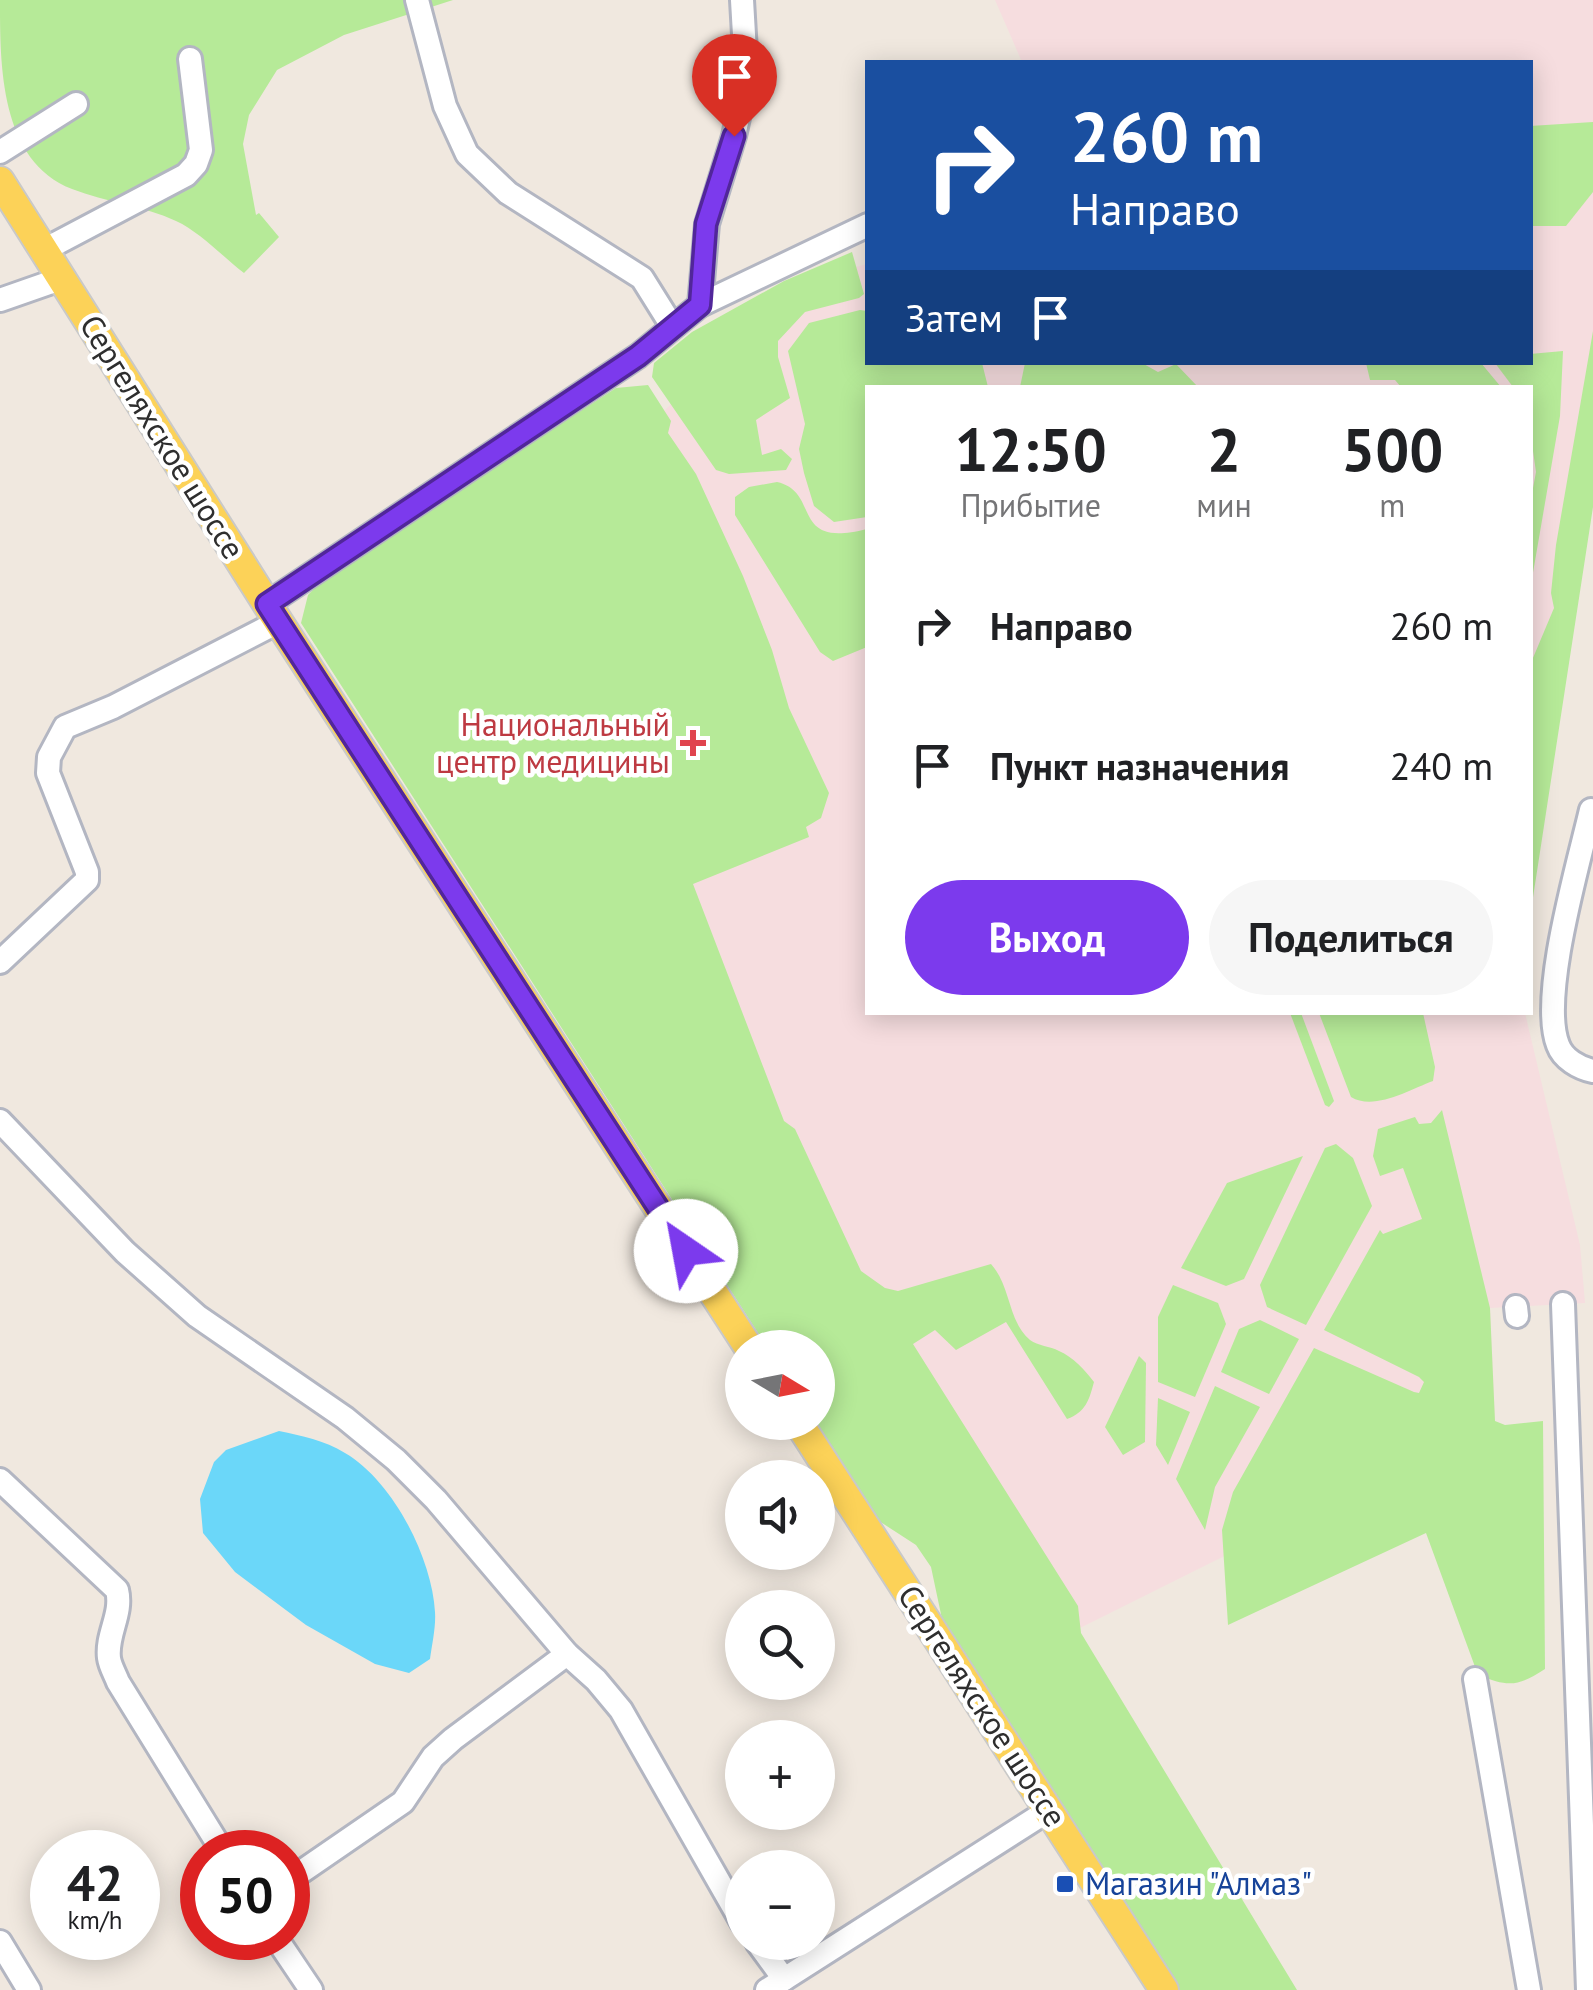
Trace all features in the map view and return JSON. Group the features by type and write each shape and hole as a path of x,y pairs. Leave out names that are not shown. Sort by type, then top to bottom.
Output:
{"main road":[{"name":"Сергеляхское шоссе","path":"0,181 272,613 737,1330"},
{"name":"Сергеляхское шоссе","path":"810,1440 1164,1990"}],"street":[{"path":"417,0 445,106 467,154 508,193 642,278 672,326"},
{"path":"700,305 706,224 734,136 742,95 742,0"},
{"path":"44,250 120,213 186,175 196,164 201,150 190,59"},
{"path":"0,152 76,104"},
{"path":"0,962 87,880 88,872 48,773 49,756 65,727 113,707 272,613 638,356 700,305 865,227"},
{"path":"0,300 63,278"},
{"path":"1591,810 1563,927 1552,1012 1558,1046 1573,1064 1593,1071"},
{"path":"0,1121 125,1252 197,1316 346,1418 436,1500 567,1654 622,1710 725,1892"},
{"path":"1564,1304 1588,1990"},
{"path":"0,1480 117,1590 120,1604 109,1660 118,1682 209,1830"},
{"path":"310,1866 402,1802 433,1757 453,1738 567,1654"},
{"path":"1475,1679 1529,1990"},
{"path":"766,1960 776,1985 1049,1810"},
{"path":"0,1942 29,1990"},
{"path":"291,1960 311,1990"}],"shaded area":[{"name":"Национальный центр медицины","path":"995,0 1593,0 1593,471 1533,838 1533,385 865,385 865,1015 1525,1015 1580,1245 1585,1303 1490,1308 1495,1421 1078,1629 450,629 671,404 829,274 865,265 865,365 1533,365 1533,60 1021,60"}],"green space":[{"path":"0,0 453,0 344,35 277,70 249,115 243,144 256,215 259,213 279,237 244,273 185,226 72,189 48,176 30,157 9,109 1,53"},
{"path":"1593,122 1593,192 1566,226 1533,226 1533,126"},
{"path":"852,252 864,294 805,312 778,341 778,357 790,398 756,420 762,455 781,449 792,459 786,470 729,474 716,470 652,377 654,363 692,332 784,281"},
{"path":"865,311 865,365 982,365 988,385 865,385 865,517 834,522 814,506 804,473 799,449 805,424 788,351 809,323"},
{"path":"1593,331 1593,507 1533,897 1533,658 1554,608 1551,593"},
{"path":"1563,351 1560,416 1533,573 1533,385 1512,385 1496,365 1533,365 1533,354"},
{"path":"1025,365 1146,365 1158,372 1177,365 1196,385 1020,385"},
{"path":"1366,365 1483,365 1499,385 1399,385 1395,380 1370,380"},
{"path":"648,385 671,421 668,433 696,474 743,576 772,650 789,708 829,793 821,818 806,827 809,837 693,884 784,1121 795,1129 861,1271 885,1288 898,1291 991,1264 1023,1332 1033,1342 1069,1357 1094,1382 1086,1405 1067,1419 1006,1322 956,1350 935,1330 913,1344 1078,1606 1081,1633 1297,1990 1180,1990 942,1619 931,1567 916,1545 879,1521 826,1440 835,1440 835,1330 756,1330 301,623 308,595 324,578 616,388"},
{"path":"777,482 791,488 816,526 826,532 865,529 865,648 833,661 820,652 735,515 735,497 749,487"},
{"path":"1291,1015 1302,1015 1334,1101 1329,1107"},
{"path":"1320,1015 1423,1015 1435,1067 1433,1081 1381,1100 1360,1101 1351,1097"},
{"path":"1442,1110 1490,1308 1495,1421 1505,1425 1543,1421 1545,1669 1513,1683 1478,1675 1426,1533 1228,1625 1222,1530 1233,1492 1314,1348 1414,1392 1419,1393 1424,1382 1324,1330 1380,1230 1383,1234 1422,1219 1403,1168 1380,1176 1373,1156 1378,1129 1415,1117 1419,1124 1431,1123"},
{"path":"1336,1144 1353,1158 1372,1206 1306,1325 1267,1307 1260,1285 1325,1148"},
{"path":"1303,1156 1244,1279 1226,1286 1181,1268 1227,1183"},
{"path":"1173,1285 1218,1303 1226,1324 1195,1397 1158,1382 1158,1317"},
{"path":"1260,1320 1299,1339 1269,1394 1221,1372 1239,1329"},
{"path":"1139,1356 1146,1363 1145,1442 1123,1455 1105,1427"},
{"path":"1215,1386 1260,1407 1215,1487 1205,1530 1176,1479"},
{"path":"1158,1398 1190,1412 1168,1465 1156,1445"}],"water":[{"path":"279,1431 345,1453 379,1482 407,1523 426,1568 435,1618 430,1659 409,1673 375,1664 306,1625 235,1572 203,1533 200,1499 214,1462 226,1450"}],"place":[{"name":"Национальный центр медицины","path":"693,743"},
{"name":"Магазин \"Алмаз\"","path":"1065,1884"}],"route":[{"path":"686,1251 267,604 638,356 700,305 706,224 734,136"}]}
